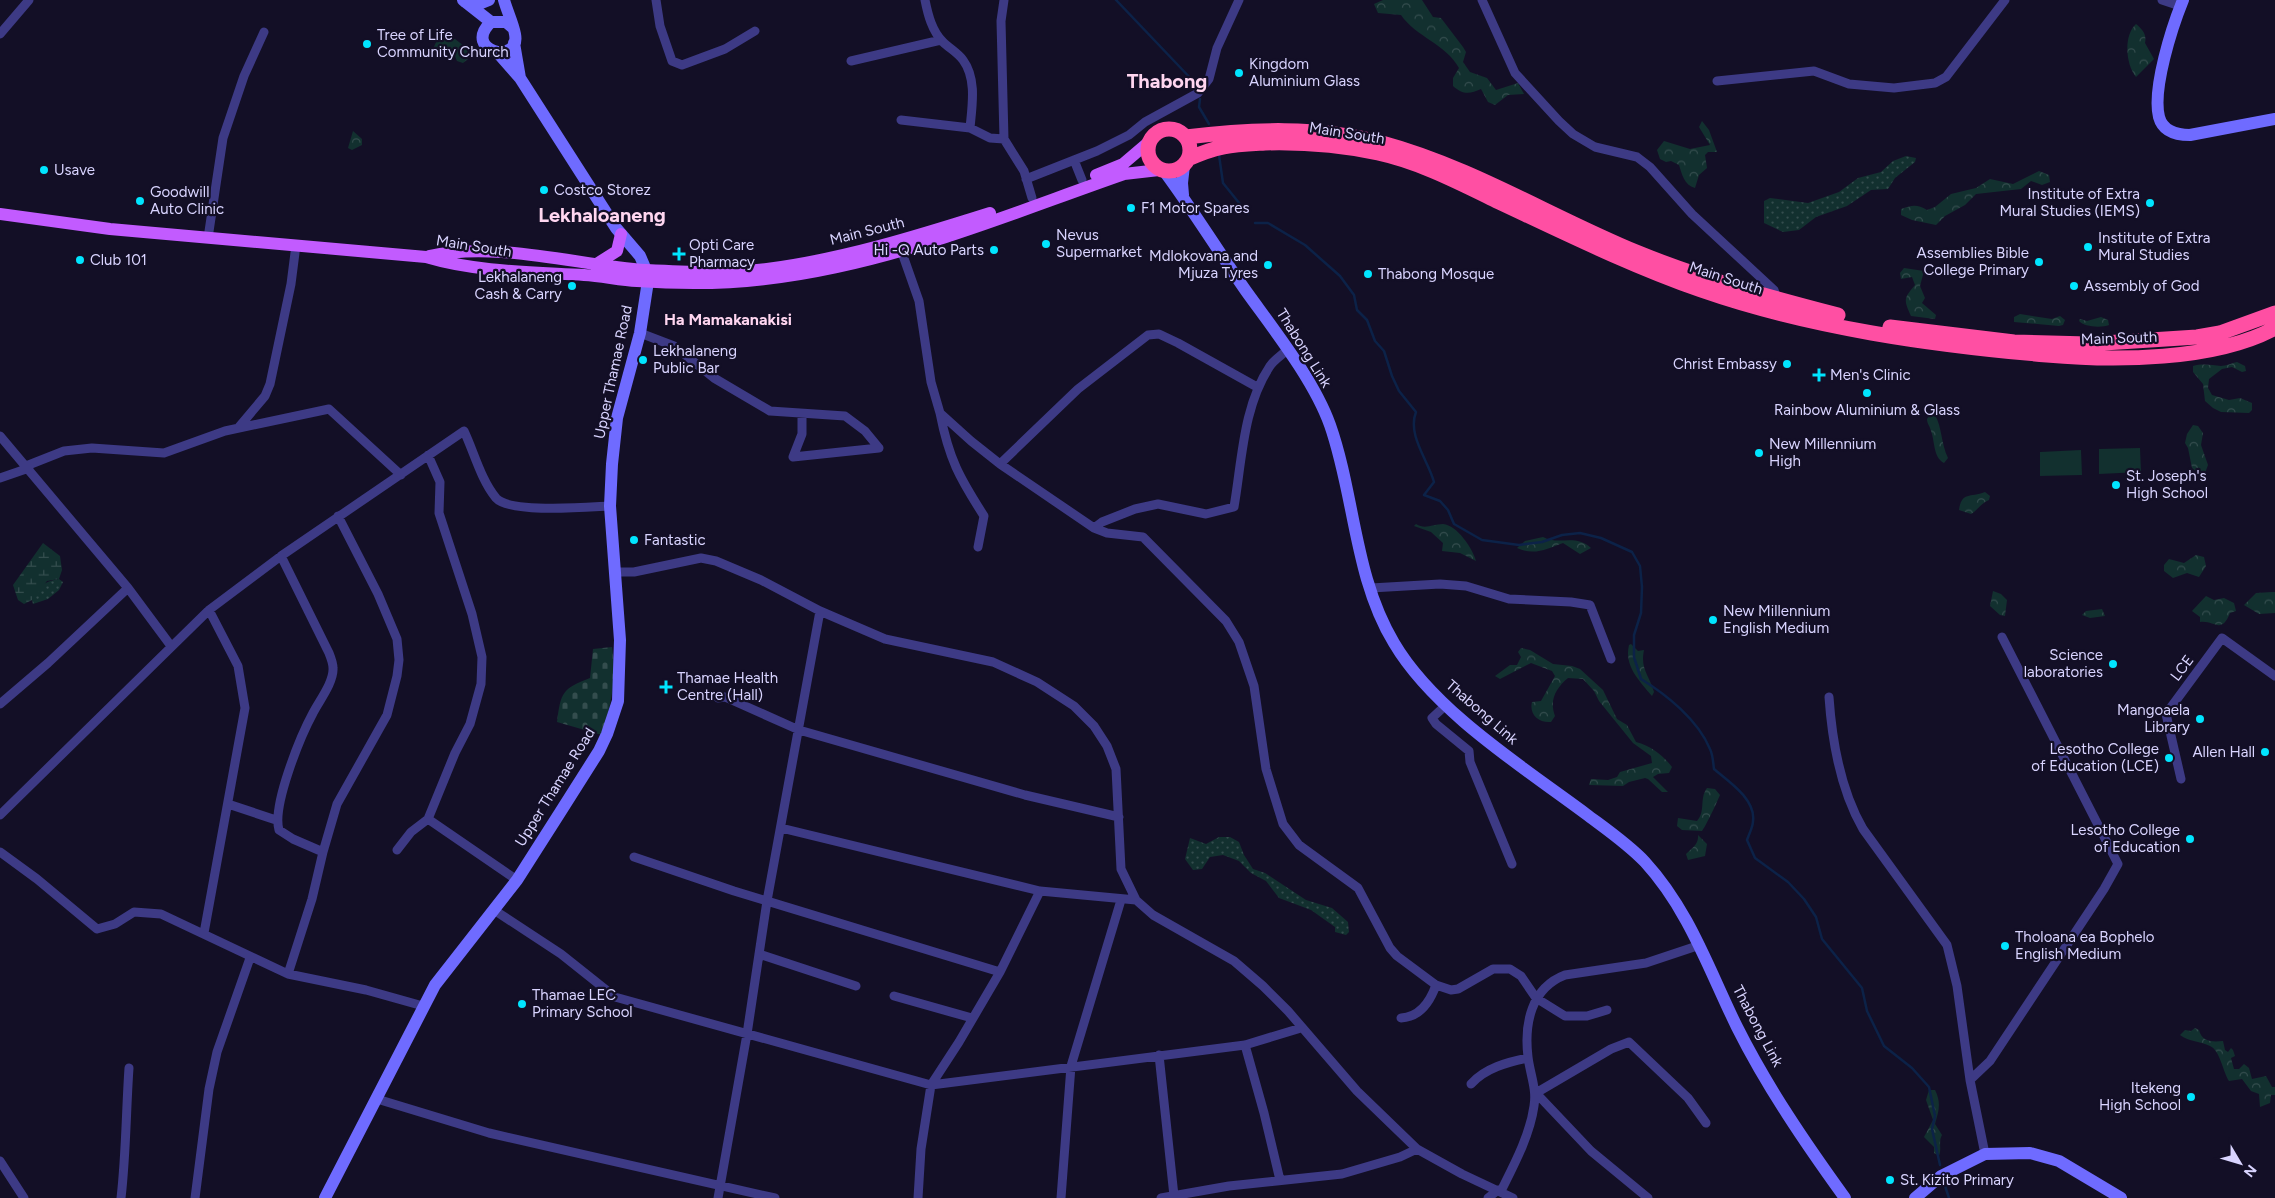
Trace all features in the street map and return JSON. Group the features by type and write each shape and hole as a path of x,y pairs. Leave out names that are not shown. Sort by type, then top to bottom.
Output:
{"highway":[{"name":"Main South","path":"1150,141 1153,136 1164,129 1176,130 1186,137 1289,131 1332,133 1382,143 1443,164 1635,251 1777,306 1917,342 2090,359 2189,352 2236,342 2275,328"},
{"path":"1186,137 1190,148 1186,162"},
{"path":"1150,141 1148,154 1154,166 1161,170"},
{"name":"Main South","path":"1161,170 1175,171 1186,162 1220,146 1288,142 1334,146 1380,154 1428,169 1633,264 1702,291 1878,325 2014,342 2088,344 2161,341 2205,336 2220,333 2275,313"}],"main road":[{"path":"466,3 479,4 489,0"},
{"path":"483,36 485,28 494,21 502,0"},
{"path":"502,0 516,35 514,43 520,78"},
{"path":"466,3 494,21 506,22 513,28"},
{"path":"466,3 483,36 484,44 490,50 498,53 520,78 621,234 640,256 647,275"},
{"path":"2181,3 2162,69 2159,94 2159,118 2166,128 2176,135 2190,136 2275,119"},
{"path":"498,53 510,48 514,43"},
{"name":"Main South","path":"900,247 1123,164 1150,141"},
{"path":"1183,195 1182,183 1186,162"},
{"name":"Main South","path":"426,257 448,264 647,275 765,270 900,247 1124,174 1161,170"},
{"name":"Thabong Link","path":"1161,170 1183,195 1313,391 1329,423 1371,588 1392,640 1409,666 1446,705 1644,860 1670,892 1700,945 1738,1029 1799,1134 1845,1198"},
{"path":"0,214 110,229 426,257"},
{"path":"596,265 616,251 621,234"},
{"name":"Main South","path":"426,257 447,252 492,252 552,258 647,275"},
{"name":"Upper Thamae Road","path":"325,1198 423,1006 458,954 516,880 599,751 613,718 618,701 620,648 610,506 617,418 640,333 647,275"},
{"path":"1915,1198 1941,1176 1985,1154 2030,1153 2059,1161 2121,1198"}],"street":[{"path":"0,34 29,0"},
{"path":"656,0 664,40 672,61 682,65 725,49 755,31"},
{"path":"925,0 932,25 941,40 963,61 971,77 973,97 970,128"},
{"path":"1004,0 1001,21 1004,138 1026,179 1032,198"},
{"path":"1026,179 1129,135 1145,122 1198,93 1210,79 1217,48 1239,0"},
{"path":"1482,0 1515,73 1559,121 1573,134 1595,147 1637,157 1650,168 1692,214 1774,290 1777,306"},
{"path":"1717,81 1814,70 1849,84 1894,88 1935,82 1946,77 2005,0"},
{"path":"2162,0 2181,3"},
{"path":"208,238 223,138 244,76 264,32"},
{"path":"851,61 941,40"},
{"path":"900,120 970,128 990,138 1004,138"},
{"path":"1074,160 1082,180"},
{"path":"240,427 265,396 270,384 291,284 296,245"},
{"path":"900,247 920,301 931,382 940,412 946,445 958,476 984,516 978,547"},
{"path":"640,333 674,346 714,378 770,411 845,416 865,431 879,448 793,457 802,434 802,414"},
{"path":"1000,464 1078,388 1148,335 1159,334 1257,387"},
{"path":"1094,528 1102,522 1135,509 1158,504 1206,514 1234,507 1248,418 1257,387 1271,364 1287,350"},
{"path":"0,478 64,451 92,448 164,453 240,427 329,409 401,475"},
{"path":"940,412 971,441 1000,464 1094,528 1107,533 1143,537 1226,621 1240,642 1254,686 1266,769 1284,824 1299,845 1358,888 1390,948 1397,956 1436,984 1451,990 1458,989 1493,969 1510,969 1520,976 1536,998 1565,1016 1587,1016 1607,1010"},
{"path":"0,815 209,610 338,516 464,432 497,499 506,504 524,508 610,506"},
{"path":"0,436 128,588 171,646"},
{"path":"397,850 411,832 428,819 455,752 470,724 481,684 482,657 472,614 439,513 440,482 428,455"},
{"path":"288,974 312,899 337,804 387,715 399,660 397,639 378,594 338,516"},
{"path":"281,556 330,653 334,669 330,681 304,730 288,773 276,820 279,830 293,839 323,852"},
{"path":"616,572 634,572 701,558 733,568 820,611 885,639 994,662 1037,682 1074,706 1094,726 1107,746 1116,769 1121,869 1136,900 1153,915 1234,961 1263,986 1357,1090 1417,1149 1462,1174 1512,1198"},
{"path":"1371,588 1440,584 1466,586 1509,599 1570,602 1590,605 1611,659"},
{"path":"0,704 48,663 128,588"},
{"path":"204,933 245,708 238,666 209,610"},
{"path":"718,1198 748,1034 767,901 820,611"},
{"path":"1970,1080 1990,1061 2104,889 2118,864 2002,637"},
{"name":"LCE","path":"2181,779 2166,714 2222,638 2275,676"},
{"path":"1829,697 1831,725 1851,808 1868,836 1948,945 1957,986 1970,1080 1985,1154"},
{"path":"718,698 725,698 799,730 1025,795 1119,817"},
{"path":"1446,705 1432,718 1436,724 1469,752 1473,769 1512,864"},
{"path":"228,804 276,820"},
{"path":"428,819 516,880"},
{"path":"781,828 1040,891 1136,900"},
{"path":"0,852 37,879 97,929 115,924 134,912 161,914 204,933 250,958 288,974 366,990 423,1006"},
{"path":"634,858 767,901 1000,972"},
{"path":"918,1198 921,1149 931,1085 1000,972 1040,891"},
{"path":"1061,1198 1071,1066 1121,900"},
{"path":"494,910 561,954 615,997 931,1085 1245,1045 1301,1028"},
{"path":"1488,1198 1500,1191 1525,1135 1534,1109 1536,1093 1528,1058 1527,1034 1530,1013 1536,998 1552,980 1565,975 1646,963 1700,945"},
{"path":"759,954 856,986"},
{"path":"195,1198 211,1080 217,1052 250,958"},
{"path":"1401,1018 1412,1018 1418,1013 1428,1001 1436,984"},
{"path":"894,996 972,1018"},
{"path":"1536,1093 1611,1049 1629,1042 1688,1098 1706,1123"},
{"path":"1245,1045 1280,1180"},
{"path":"1158,1055 1174,1196"},
{"path":"1471,1084 1477,1077 1501,1065 1528,1058"},
{"path":"121,1198 127,1148 126,1109 129,1068"},
{"path":"1536,1093 1591,1151 1648,1198"},
{"path":"377,1099 490,1133 775,1198"},
{"path":"1162,1198 1229,1186 1342,1174 1400,1157 1417,1149"},
{"path":"0,1161 24,1198"}],"green space":[{"path":"1383,0 1422,0 1433,17 1441,18 1463,47 1466,52 1463,62 1470,72 1487,78 1496,90 1518,83 1524,94 1508,95 1495,105 1488,102 1481,89 1467,93 1457,89 1453,86 1453,78 1459,68 1453,60 1439,46 1407,23 1401,15 1378,13 1374,4"},
{"path":"2136,24 2143,32 2145,43 2154,59 2136,77 2130,65 2127,50 2129,36"},
{"path":"443,36 455,39 468,49 468,59 463,63 457,61 453,51 448,48 438,53 433,49 437,40"},
{"path":"1702,121 1709,130 1717,152 1708,152 1705,155 1707,168 1699,175 1695,188 1686,182 1679,165 1660,159 1657,150 1664,141 1690,149 1710,145 1699,127"},
{"path":"353,131 362,139 362,145 352,150 348,148"},
{"path":"1906,156 1916,158 1915,162 1895,178 1888,189 1871,190 1847,206 1816,217 1799,230 1783,232 1764,223 1764,201 1770,198 1808,203 1839,192 1858,178 1881,172 1893,161"},
{"path":"2039,171 2049,175 2050,182 2042,185 2031,181 2021,189 1976,194 1965,205 1945,216 1936,225 1912,220 1901,215 1901,209 1914,206 1927,210 1935,207 1951,194 1976,188 1990,179 2013,184"},
{"path":"1904,268 1924,271 1920,286 1925,298 1922,303 1936,315 1935,319 1911,316 1906,300 1915,285 1912,277 1901,279 1900,273"},
{"path":"2020,314 2052,319 2060,316 2065,320 2063,325 2059,326 2014,322 2014,317"},
{"path":"2101,317 2108,320 2109,325 2085,325 2079,321 2080,319 2087,321"},
{"path":"2237,362 2245,366 2246,371 2242,372 2232,367 2222,369 2209,379 2208,388 2212,395 2229,400 2240,398 2252,403 2252,410 2249,413 2221,412 2205,401 2203,384 2193,372 2193,366 2203,364 2223,366"},
{"path":"1930,415 1935,415 1939,425 1948,458 1944,463 1936,453 1927,421"},
{"path":"2193,425 2198,426 2203,433 2201,445 2208,465 2205,473 2200,474 2192,468 2188,448 2185,443 2187,434"},
{"path":"2140,448 2141,472 2099,474 2099,449"},
{"path":"2081,450 2082,475 2040,476 2040,452"},
{"path":"1985,492 1990,496 1989,500 1971,514 1959,510 1962,500 1968,496"},
{"path":"1416,524 1426,527 1448,525 1459,533 1468,544 1476,561 1460,553 1442,551 1443,543 1431,532 1414,526"},
{"path":"1543,537 1555,540 1579,541 1591,548 1580,554 1563,543 1535,552 1517,548 1525,541"},
{"path":"43,543 60,556 62,570 59,579 47,581 32,600 24,604 18,600 13,585"},
{"path":"2196,555 2204,557 2206,566 2199,577 2187,573 2173,578 2164,571 2164,565 2169,559 2184,563"},
{"path":"59,579 63,582 59,590 48,599 33,604 32,600 39,588 50,581"},
{"path":"1993,591 2001,594 2007,600 2005,616 2000,615 1990,606"},
{"path":"2275,592 2275,613 2259,614 2244,605 2256,593"},
{"path":"2206,596 2214,600 2224,598 2234,603 2236,611 2230,613 2227,620 2221,625 2200,622 2200,617 2192,611"},
{"path":"2102,609 2105,616 2090,618 2082,615 2086,611"},
{"path":"1631,644 1638,651 1644,650 1643,662 1654,692 1652,696 1631,666 1628,653 1629,645"},
{"path":"612,647 614,670 612,692 602,735 557,722 564,693 574,685 590,678 593,649"},
{"path":"1521,648 1530,650 1553,664 1580,669 1603,690 1617,719 1627,725 1636,742 1656,752 1672,767 1669,773 1658,774 1653,777 1668,792 1662,792 1645,778 1629,782 1623,786 1589,785 1591,779 1608,780 1617,777 1620,772 1652,763 1651,756 1633,743 1583,679 1568,678 1557,690 1553,700 1555,716 1551,722 1538,719 1533,714 1532,702 1541,701 1555,676 1552,671 1531,663 1500,679 1495,676 1510,665 1517,665 1521,657 1518,652"},
{"path":"1707,788 1715,789 1720,795 1704,828 1702,831 1682,830 1677,826 1678,818 1697,821 1700,817 1703,796"},
{"path":"1698,835 1707,844 1705,856 1688,860 1686,854 1693,848"},
{"path":"1219,837 1230,837 1239,842 1244,855 1253,869 1265,873 1306,900 1332,908 1348,922 1349,932 1346,935 1335,932 1335,927 1311,910 1279,898 1266,881 1251,873 1239,861 1223,855 1210,857 1202,869 1193,870 1185,859 1190,838 1206,844"},
{"path":"2195,1028 2199,1030 2205,1039 2223,1041 2225,1050 2228,1052 2231,1048 2233,1050 2235,1056 2231,1058 2234,1069 2239,1069 2244,1064 2249,1068 2252,1079 2266,1076 2272,1087 2275,1087 2275,1095 2271,1095 2270,1103 2260,1107 2259,1094 2251,1091 2242,1079 2229,1081 2219,1056 2213,1048 2180,1035 2185,1030 2191,1031"},
{"path":"1929,1090 1935,1090 1938,1100 1939,1108 1935,1124 1942,1135 1939,1156 1934,1153 1934,1147 1924,1137 1933,1120 1926,1100"}],"waterway":[{"path":"1116,0 1196,84"},
{"path":"1200,99 1199,107 1209,124"},
{"path":"1219,155 1223,183 1248,214"},
{"path":"1255,223 1268,223 1305,245 1340,276 1354,295 1357,310 1367,320 1375,341 1384,351 1399,391 1416,412 1414,421 1416,438 1434,482 1424,495 1440,501 1448,510 1454,524 1482,540 1519,545 1542,542 1562,535 1580,533 1601,538 1632,552 1640,566 1642,587 1641,613 1634,635 1634,657 1641,679 1681,709 1698,728 1711,751 1714,769 1740,791 1750,805 1753,813 1753,823 1747,840 1755,858 1788,882 1804,899 1816,917 1822,939 1862,988 1867,1011 1884,1046 1912,1068 1929,1087 1935,1116 1932,1129 1940,1165"},
{"path":"1945,1186 1949,1198"}],"place":[{"name":"Tree of Life Community Church","path":"367,44"},
{"name":"Kingdom Aluminium Glass","path":"1239,73"},
{"name":"Usave","path":"44,170"},
{"name":"Costco Storez","path":"544,190"},
{"name":"Goodwill Auto Clinic","path":"140,201"},
{"name":"Institute of Extra Mural Studies (IEMS)","path":"2150,203"},
{"name":"F1 Motor Spares","path":"1131,208"},
{"name":"Nevus Supermarket","path":"1046,244"},
{"name":"Institute of Extra Mural Studies","path":"2088,247"},
{"name":"Hi -Q Auto Parts","path":"994,250"},
{"name":"Opti Care Pharmacy","path":"679,254"},
{"name":"Club 101","path":"80,260"},
{"name":"Assemblies Bible College Primary","path":"2039,262"},
{"name":"Mdlokovana and Mjuza Tyres","path":"1268,265"},
{"name":"Thabong Mosque","path":"1368,274"},
{"name":"Lekhalaneng Cash & Carry","path":"572,286"},
{"name":"Assembly of God","path":"2074,286"},
{"name":"Lekhalaneng Public Bar","path":"643,360"},
{"name":"Christ Embassy","path":"1787,364"},
{"name":"Men's Clinic","path":"1819,375"},
{"name":"Rainbow Aluminium & Glass","path":"1867,393"},
{"name":"New Millennium High","path":"1759,453"},
{"name":"St. Joseph's High School","path":"2116,485"},
{"name":"Fantastic","path":"634,540"},
{"name":"New Millennium English Medium","path":"1713,620"},
{"name":"Science laboratories","path":"2113,664"},
{"name":"Thamae Health Centre (Hall)","path":"666,687"},
{"name":"Mangoaela Library","path":"2200,719"},
{"name":"Allen Hall","path":"2265,752"},
{"name":"Lesotho College of Education (LCE)","path":"2169,758"},
{"name":"Lesotho College of Education","path":"2190,839"},
{"name":"Tholoana ea Bophelo English Medium","path":"2005,946"},
{"name":"Thamae LEC Primary School","path":"522,1004"},
{"name":"Itekeng High School","path":"2191,1097"},
{"name":"St. Kizito Primary","path":"1890,1180"}],"district":[{"name":"Thabong","path":"1167,81"},
{"name":"Lekhaloaneng","path":"602,215"},
{"name":"Ha Mamakanakisi","path":"728,319"}]}
